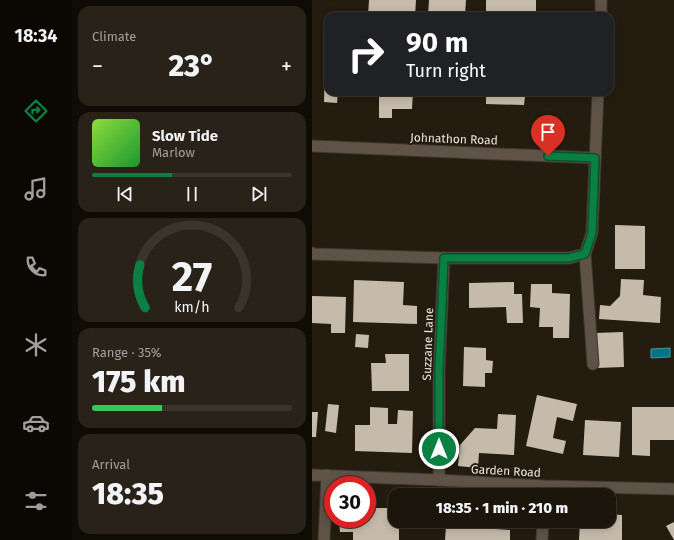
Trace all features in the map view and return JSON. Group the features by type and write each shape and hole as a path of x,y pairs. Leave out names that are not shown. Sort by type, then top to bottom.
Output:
{"street":[{"path":"601,0 601,12"},
{"path":"593,364 585,254 592,233 598,96"},
{"name":"Johnathon Road","path":"312,146 595,158"},
{"path":"312,253 444,258 569,258 585,254"},
{"name":"Suzzane Lane","path":"439,480 439,371 444,258"},
{"name":"Garden Road","path":"312,475 327,476"},
{"name":"Garden Road","path":"376,478 439,480 515,488"},
{"name":"Garden Road","path":"616,490 674,489"},
{"path":"324,540 325,528"},
{"path":"542,540 543,528"}],"water":[{"path":"670,348 670,357 651,358 651,349"}],"building":[{"path":"369,0 416,0 415,12 368,12"},
{"path":"429,0 466,0 465,12 428,12"},
{"path":"486,0 536,0 536,12 486,12"},
{"path":"324,96 338,96 337,103 324,102"},
{"path":"379,96 413,96 412,109 392,109 392,118 379,118"},
{"path":"486,96 532,96 525,97 524,105 486,104"},
{"path":"615,225 645,226 645,269 615,269"},
{"path":"621,279 644,280 643,295 661,297 660,323 599,319 600,305 610,306 620,296"},
{"path":"354,280 404,282 403,305 417,306 417,324 353,322"},
{"path":"514,282 514,294 522,294 523,323 507,323 506,307 469,308 469,283"},
{"path":"531,284 552,284 552,293 570,294 569,338 553,338 553,327 539,327 540,308 530,307"},
{"path":"312,296 346,297 345,333 331,333 331,324 312,323"},
{"path":"623,332 624,367 596,368 595,333"},
{"path":"356,334 369,335 368,348 355,347"},
{"path":"464,347 486,348 486,360 493,361 492,373 485,373 485,387 463,386"},
{"path":"385,354 409,354 409,391 372,391 371,363 386,363"},
{"path":"537,395 577,404 573,421 557,417 553,438 566,441 563,454 526,446"},
{"path":"328,404 339,405 336,433 325,431"},
{"path":"370,407 388,408 388,424 397,424 398,410 413,411 412,453 355,451 355,425 370,425"},
{"path":"632,407 674,407 674,440 650,440 650,456 632,455"},
{"path":"312,412 318,412 316,437 312,437"},
{"path":"498,414 516,415 514,455 479,453 478,468 458,466 460,445 475,428 497,429"},
{"path":"585,420 621,422 619,457 583,455"},
{"path":"376,508 388,508 388,528 399,528 399,540 353,540 353,532 340,532 340,528 376,528"},
{"path":"616,515 622,515 622,540 579,540 580,528 616,528"},
{"path":"674,522 674,540 666,526"},
{"path":"446,528 495,528 510,530 510,540 445,540"}],"route":[{"path":"439,449 439,371 444,258 569,258 585,254 592,233 595,158 548,156"}]}
